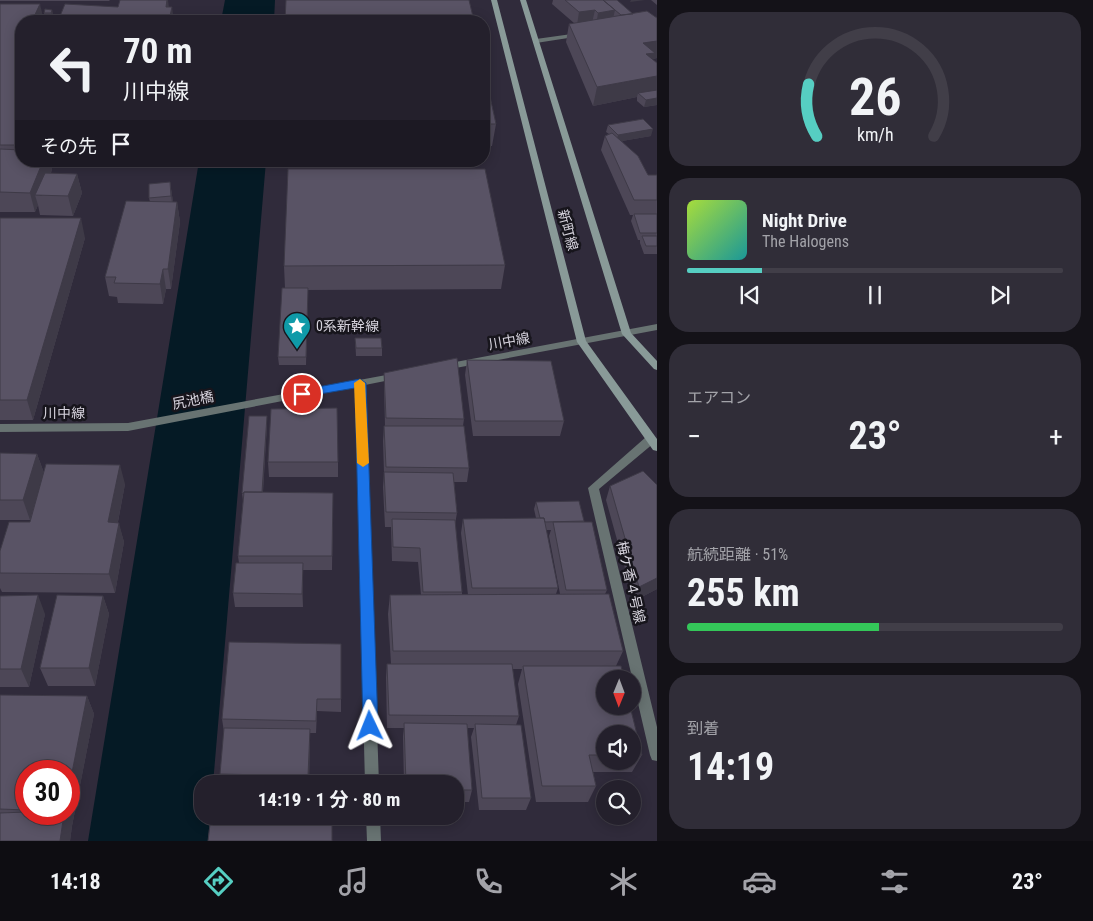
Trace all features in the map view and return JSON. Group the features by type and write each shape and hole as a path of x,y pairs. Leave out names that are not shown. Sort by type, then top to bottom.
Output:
{"street":[{"name":"新町線","path":"494,0 582,342 653,443"},
{"name":"新町線","path":"522,0 628,334 657,367"},
{"path":"536,40 582,34"},
{"name":"川中線","path":"439,368 628,334 657,327"},
{"path":"372,775 360,383 409,374"},
{"name":"尻池橋","path":"128,427 360,383"},
{"name":"川中線","path":"0,428 128,427"},
{"name":"梅ケ香４号線","path":"653,443 593,488 657,756"},
{"path":"373,825 374,841"}],"water":[{"path":"225,0 275,0 274,15 222,15"},
{"path":"198,167 265,167 214,775 194,775 194,825 209,825 208,841 88,841"}],"building":[{"path":"120,0 167,0 166,7 172,7 170,15 60,15 65,4 118,7"},
{"path":"286,0 469,0 473,15 285,15"},
{"path":"565,0 603,0 615,10 598,13 595,10 579,12"},
{"path":"603,0 617,0 633,14 621,15"},
{"path":"0,4 40,4 35,15 15,15 15,145 0,145"},
{"path":"45,9 52,10 51,13 44,13"},
{"path":"647,11 657,18 657,41 643,43 655,53 646,54 657,63 657,76 597,87 569,24"},
{"path":"657,90 657,98 646,100 638,93"},
{"path":"490,96 496,124 490,124"},
{"path":"643,119 653,129 618,135 608,125"},
{"path":"612,133 638,156 648,175 657,175 657,200 634,200 605,136"},
{"path":"0,149 15,150 15,167 41,167 30,193 0,192"},
{"path":"288,169 485,169 505,265 284,266"},
{"path":"45,173 77,174 68,196 35,195"},
{"path":"170,182 171,196 149,198 149,184"},
{"path":"126,201 177,202 168,269 163,269 160,284 114,283 116,277 105,277"},
{"path":"634,214 657,214 657,233 640,233"},
{"path":"0,218 81,218 27,400 0,400"},
{"path":"642,236 657,236 657,246 646,246"},
{"path":"282,288 308,288 306,357 278,357"},
{"path":"355,338 381,338 382,348 356,348"},
{"path":"457,358 464,419 386,418 384,373"},
{"path":"467,360 551,361 564,421 475,421"},
{"path":"337,408 338,462 268,462 271,409"},
{"path":"249,416 267,416 262,492 244,492 243,494 242,493"},
{"path":"384,426 464,426 469,468 386,467"},
{"path":"0,453 37,454 23,500 0,500"},
{"path":"46,464 120,465 108,522 119,523 109,574 0,573 0,551 9,522 30,522"},
{"path":"643,471 657,485 657,578 639,587 610,486"},
{"path":"384,472 453,473 457,513 386,512"},
{"path":"244,492 333,493 332,556 238,556"},
{"path":"579,501 584,521 545,522 544,518 540,518 536,502"},
{"path":"544,518 558,588 472,588 463,519"},
{"path":"392,519 455,520 462,592 423,592 420,548 393,547"},
{"path":"553,522 592,522 607,590 566,590"},
{"path":"236,563 303,563 302,594 233,593"},
{"path":"609,594 623,651 393,651 390,595"},
{"path":"38,595 21,669 0,669 0,596"},
{"path":"57,595 103,596 89,668 40,668"},
{"path":"229,642 341,644 341,699 317,699 316,721 222,719"},
{"path":"387,664 512,664 519,716 389,715"},
{"path":"523,666 621,666 622,670 596,670 596,715 632,715 635,725 596,725 596,755 589,755 596,786 542,786"},
{"path":"0,695 87,696 74,760 15,760 15,810 0,809"},
{"path":"404,723 467,724 472,790 464,790 464,775 406,775"},
{"path":"475,724 521,725 531,798 482,798"},
{"path":"224,728 310,729 308,775 220,774"},
{"path":"15,812 15,825 62,825 60,841 0,841 0,813"},
{"path":"210,825 332,825 332,841 208,841"}],"slow traffic":[{"path":"360,383 363,463"}],"place":[{"name":"0系新幹線","path":"297,350"}],"route":[{"path":"302,394 360,383 370,726"}]}
